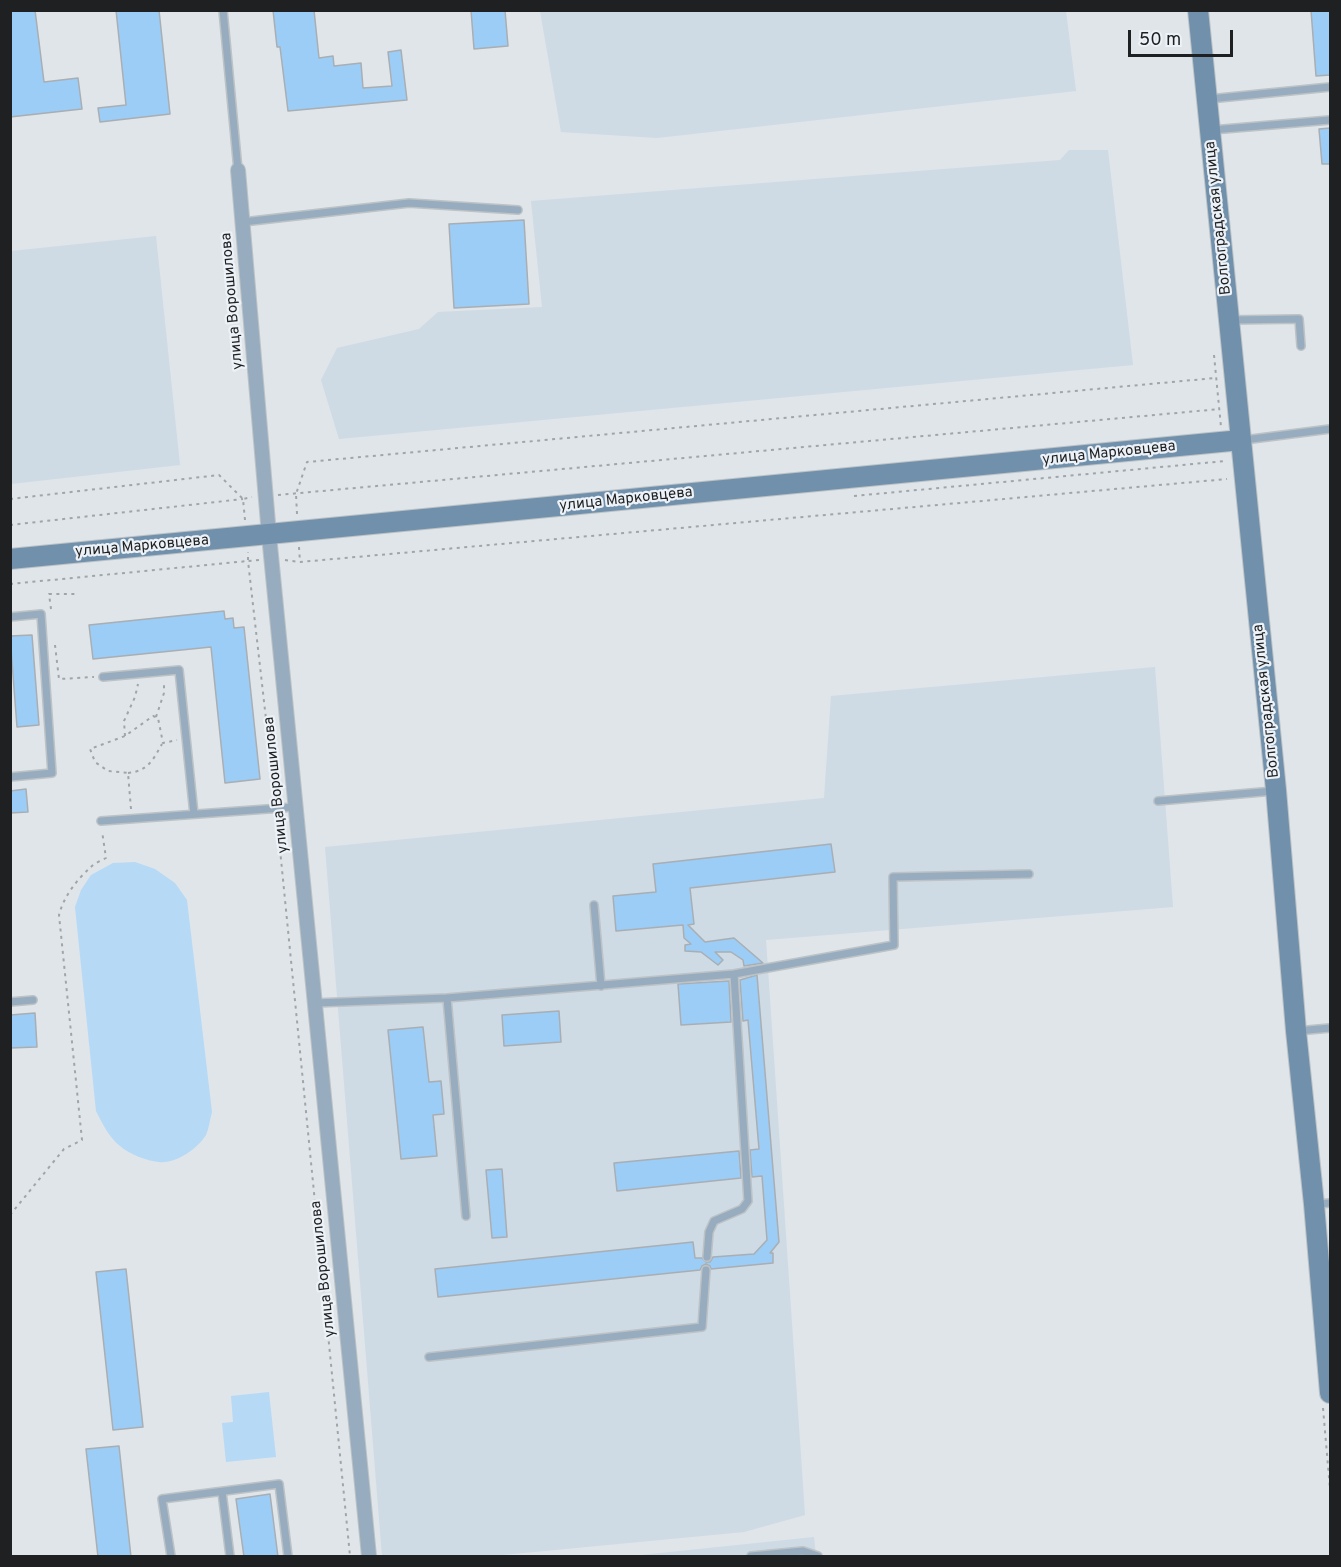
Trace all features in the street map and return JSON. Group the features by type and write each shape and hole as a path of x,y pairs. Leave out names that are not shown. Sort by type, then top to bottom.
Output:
{"main road":[{"name":"Волгоградская улица","path":"1198,10 1276,790 1296,1031 1322,1203 1330,1393"},
{"name":"улица Марковцева","path":"10,560 1241,441"}],"street":[{"name":"улица Ворошилова","path":"238,170 269,535 369,1557"}],"lane":[{"name":"улица Ворошилова","path":"223,10 238,170"},
{"path":"1207,99 1330,87"},
{"path":"1210,130 1330,120"},
{"path":"243,222 410,203 518,210"},
{"path":"1229,320 1299,319 1301,346"},
{"path":"1241,441 1330,429"},
{"path":"10,617 40,614 52,773 10,777"},
{"path":"103,677 179,670 194,814"},
{"path":"1158,801 1276,790"},
{"path":"100,821 296,807"},
{"path":"315,1003 447,998 734,974 894,945 892,877 1029,874"},
{"path":"594,905 601,986"},
{"path":"707,1257 709,1232 714,1221 742,1209 748,1201 734,974"},
{"path":"447,998 466,1216"},
{"path":"10,1002 33,1000"},
{"path":"1296,1031 1330,1028"},
{"path":"429,1358 702,1327 706,1270"},
{"path":"171,1557 162,1499 279,1484 288,1557"},
{"path":"222,1492 230,1557"},
{"path":"751,1557 803,1551 819,1557"}],"path":[{"path":"296,494 307,462 1216,378"},
{"path":"10,525 243,498 1220,409"},
{"path":"10,499 219,475 243,498 350,1557"},
{"path":"10,584 272,559 300,562 1227,479"},
{"path":"51,615 49,594 76,594"},
{"path":"54,636 59,679 103,677"},
{"path":"156,717 153,716 125,736 90,748 95,762 108,771 128,773 137,772 150,763 163,743 156,717 164,693 165,671"},
{"path":"125,736 124,721 135,697 140,673"},
{"path":"163,743 186,739"},
{"path":"128,773 132,818"},
{"path":"10,1215 64,1149 82,1140 59,915 62,904 84,874 91,866 106,858 100,821"}],"shaded area":[{"path":"540,11 1066,11 1076,91 657,138 561,132"},
{"path":"1069,150 1108,150 1133,365 339,439 321,380 337,348 419,329 438,312 542,307 531,201 1060,160"},
{"path":"156,236 180,465 11,484 11,251"},
{"path":"1155,667 1173,907 766,940 805,1515 744,1532 492,1556 382,1556 325,847 824,798 831,696"},
{"path":"135,862 155,869 175,883 187,900 212,1112 206,1135 202,1140 186,1154 166,1162 144,1159 124,1149 109,1134 96,1111 75,907 81,890 91,875 113,863"},
{"path":"269,1392 276,1457 226,1462 222,1423 233,1422 231,1396"},
{"path":"814,1537 816,1556 632,1556"}],"building":[{"path":"10,10 35,10 44,82 78,78 82,109 10,117"},
{"path":"116,10 159,10 170,114 100,122 98,108 126,105"},
{"path":"273,10 314,10 319,58 333,56 334,66 361,63 363,88 392,86 388,52 401,50 407,100 288,111"},
{"path":"471,10 505,10 508,46 474,49"},
{"path":"1311,10 1330,10 1330,75 1316,76"},
{"path":"1330,128 1330,164 1322,164 1319,129"},
{"path":"524,220 529,304 454,308 449,224"},
{"path":"224,611 225,619 233,618 234,628 244,627 260,779 225,783 211,647 93,659 89,625"},
{"path":"32,635 39,725 17,727 10,636"},
{"path":"26,789 28,812 10,813 10,791"},
{"path":"831,844 835,872 690,888 694,924 688,925 705,942 734,938 763,963 744,966 743,960 731,952 715,952 723,960 718,965 701,952 685,951 685,945 691,944 684,938 683,925 616,931 613,896 656,892 653,864"},
{"path":"757,975 779,1242 770,1253 773,1253 773,1263 711,1269 706,1264 700,1270 438,1297 435,1269 693,1242 695,1258 702,1258 706,1262 710,1262 713,1257 754,1254 767,1240 762,1176 752,1177 750,1150 759,1149 748,1020 743,1021 740,980"},
{"path":"729,981 731,1022 681,1025 678,984"},
{"path":"559,1011 561,1042 504,1046 502,1015"},
{"path":"35,1013 37,1047 10,1048 10,1015"},
{"path":"423,1027 429,1082 441,1081 444,1114 433,1115 437,1156 401,1159 388,1030"},
{"path":"739,1151 741,1178 617,1191 614,1163"},
{"path":"502,1169 507,1237 492,1238 486,1170"},
{"path":"126,1269 143,1427 113,1430 96,1272"},
{"path":"119,1446 131,1557 98,1557 86,1449"},
{"path":"270,1494 278,1557 244,1557 236,1499"}]}
